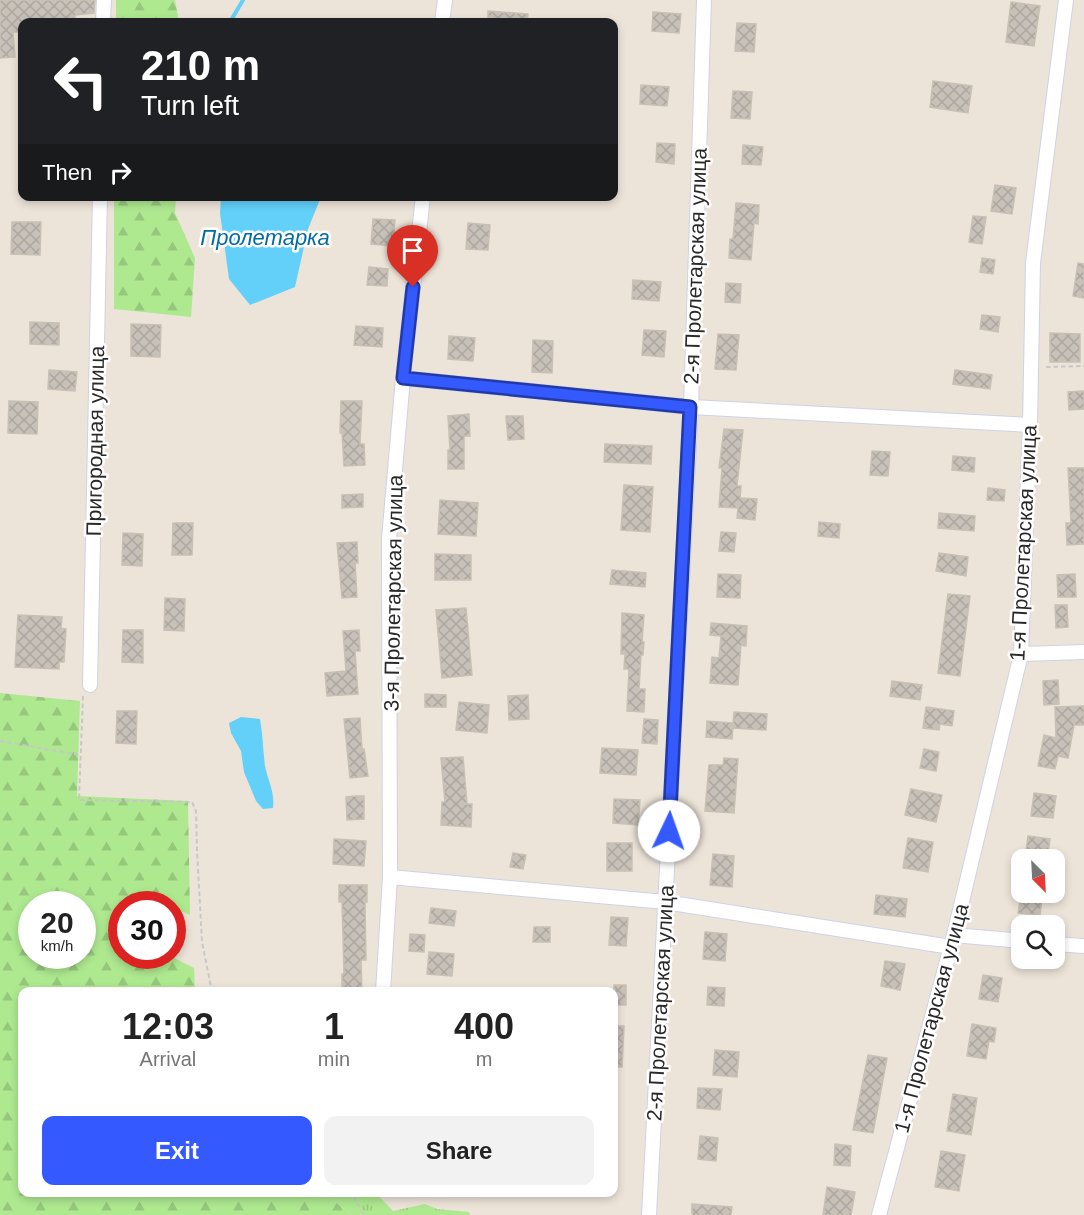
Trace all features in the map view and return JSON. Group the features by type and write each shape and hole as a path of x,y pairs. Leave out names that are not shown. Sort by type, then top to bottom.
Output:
{"street":[{"path":"103,18 104,0"},
{"path":"443,18 445,0"},
{"name":"2-я Пролетарская улица","path":"649,1215 690,407 704,0"},
{"name":"1-я Пролетарская улица","path":"879,1215 953,941 1021,654 1030,425 1033,263 1066,0"},
{"name":"Пригородная улица","path":"90,684 100,201"},
{"name":"3-я Пролетарская улица","path":"383,987 390,877 389,539 403,378 422,201"},
{"path":"403,378 690,407 1030,425"},
{"path":"1021,654 1084,652"},
{"path":"390,877 665,902 953,941 1011,941"},
{"path":"1065,945 1084,946"}],"path":[{"path":"1031,366 1056,368 1084,366"},
{"path":"90,684 83,693 79,800 192,802 196,811 196,851 202,942 211,987"},
{"path":"0,741 81,755"},
{"path":"353,1197 364,1215"}],"green space":[{"path":"116,0 175,0 178,18 116,18"},
{"path":"114,201 176,201 175,213 195,258 191,317 114,309"},
{"path":"0,693 80,701 77,796 188,801 190,915 186,913 186,891 108,891 108,969 186,969 186,964 194,968 195,987 18,987 18,1197 329,1197 352,1215 0,1215"},
{"path":"329,1197 380,1197 393,1211 425,1204 437,1209 469,1212 470,1215 352,1215"}],"water":[{"name":"Пролетарка","path":"221,201 319,201 308,229 295,287 250,305 229,279 220,213"},
{"path":"241,717 260,719 265,766 272,792 273,808 263,809 256,801 244,772 241,751 231,733 229,723"}],"building":[{"path":"0,0 95,0 94,13 75,15 75,18 18,18 18,32 13,32 15,57 0,58"},
{"path":"1011,2 1040,6 1034,46 1006,42"},
{"path":"488,11 528,14 528,18 488,18"},
{"path":"653,12 681,14 679,33 652,31"},
{"path":"737,23 756,24 754,52 735,51"},
{"path":"933,81 972,86 968,113 930,107"},
{"path":"641,85 669,87 667,106 640,104"},
{"path":"733,91 752,92 750,119 731,118"},
{"path":"657,143 675,144 674,164 656,162"},
{"path":"743,145 763,147 761,165 742,164"},
{"path":"995,185 1016,188 1012,214 991,211"},
{"path":"736,203 759,205 758,224 754,223 751,260 729,258"},
{"path":"973,216 986,217 982,244 969,242"},
{"path":"373,219 395,220 393,246 371,244"},
{"path":"12,222 41,222 40,255 11,254"},
{"path":"468,223 490,225 488,250 466,249"},
{"path":"982,258 995,260 993,274 980,272"},
{"path":"1078,263 1084,264 1084,298 1073,296"},
{"path":"369,267 388,269 387,286 367,285"},
{"path":"633,280 661,282 659,301 632,299"},
{"path":"726,283 741,284 740,303 725,302"},
{"path":"982,315 1000,317 998,332 980,329"},
{"path":"30,322 59,323 59,345 30,344"},
{"path":"131,324 161,325 160,357 131,356"},
{"path":"356,326 383,328 382,347 354,345"},
{"path":"644,330 666,331 664,357 642,355"},
{"path":"1050,333 1080,334 1080,362 1050,362"},
{"path":"718,334 739,335 736,370 715,369"},
{"path":"449,336 475,338 473,361 448,359"},
{"path":"533,340 553,341 552,373 532,372"},
{"path":"49,370 77,372 75,391 48,389"},
{"path":"955,370 992,375 990,389 953,384"},
{"path":"1084,391 1084,409 1069,410 1068,392"},
{"path":"9,401 38,402 37,434 8,433"},
{"path":"341,401 362,401 360,444 364,444 365,465 344,466 342,433 340,433"},
{"path":"469,414 470,436 464,436 464,469 448,469 448,450 450,450 448,416"},
{"path":"506,416 523,416 524,439 508,440"},
{"path":"724,429 743,430 737,486 741,486 740,498 757,499 755,520 737,518 738,508 719,507 722,468 719,468"},
{"path":"605,444 652,446 651,464 604,462"},
{"path":"872,451 890,452 888,476 870,475"},
{"path":"953,456 975,458 974,472 952,470"},
{"path":"1068,468 1084,468 1084,544 1067,545 1066,523 1071,523"},
{"path":"624,485 653,487 650,532 621,530"},
{"path":"988,488 1005,490 1004,501 987,500"},
{"path":"363,494 363,507 342,508 342,495"},
{"path":"440,500 478,503 476,536 438,534"},
{"path":"939,513 975,516 974,531 938,528"},
{"path":"819,522 840,524 839,538 818,536"},
{"path":"173,523 193,523 192,555 172,555"},
{"path":"721,532 736,533 734,552 719,551"},
{"path":"123,533 143,534 142,566 122,565"},
{"path":"357,542 358,563 355,563 357,597 342,598 337,543"},
{"path":"939,553 968,557 966,576 936,571"},
{"path":"435,554 471,555 471,580 435,580"},
{"path":"612,570 646,573 645,587 610,584"},
{"path":"718,574 741,575 740,598 717,597"},
{"path":"1075,574 1076,597 1058,597 1057,575"},
{"path":"948,594 970,596 960,676 938,673"},
{"path":"165,598 185,599 184,631 164,630"},
{"path":"1055,605 1067,605 1068,627 1056,628"},
{"path":"466,608 472,675 442,678 436,610"},
{"path":"622,613 644,615 642,642 644,642 639,689 645,689 644,712 627,711 629,669 624,669 625,654 621,654"},
{"path":"18,615 62,617 61,628 66,629 64,662 59,662 59,669 15,667"},
{"path":"711,623 747,626 746,646 741,645 738,685 710,683 712,657 719,658 721,636 710,635"},
{"path":"123,630 143,630 143,663 122,662"},
{"path":"359,630 360,651 355,651 358,694 327,696 325,673 346,671 343,631"},
{"path":"1058,680 1059,704 1044,705 1043,681"},
{"path":"892,681 922,685 920,700 890,696"},
{"path":"425,694 446,695 446,707 425,707"},
{"path":"528,695 529,719 509,720 508,696"},
{"path":"459,702 489,705 487,733 456,730"},
{"path":"1084,706 1084,725 1074,725 1068,758 1058,756 1055,769 1038,766 1044,735 1056,738 1055,707"},
{"path":"926,707 954,711 952,726 940,724 939,730 923,728"},
{"path":"117,711 137,711 136,744 116,743"},
{"path":"734,712 767,714 766,730 733,728 732,739 706,737 707,721 733,723"},
{"path":"360,718 362,749 364,749 368,776 350,778 344,719"},
{"path":"644,719 658,720 657,744 642,743"},
{"path":"602,748 638,750 636,775 600,773"},
{"path":"924,749 939,752 936,771 920,768"},
{"path":"463,757 467,804 472,804 471,827 441,825 442,802 445,802 441,758"},
{"path":"724,758 738,759 734,813 705,811 709,765 723,765"},
{"path":"911,789 942,795 936,822 905,815"},
{"path":"1034,793 1056,796 1053,818 1031,816"},
{"path":"364,796 364,819 347,820 346,797"},
{"path":"614,799 640,800 638,825 613,823"},
{"path":"1028,836 1050,839 1049,849 1026,849"},
{"path":"908,838 933,842 928,872 903,868"},
{"path":"334,839 366,841 364,866 333,864"},
{"path":"607,843 632,843 632,871 607,871"},
{"path":"513,853 526,855 523,869 510,867"},
{"path":"713,854 734,856 732,887 710,885"},
{"path":"339,885 367,885 366,960 361,960 362,987 342,987 342,974 344,974 342,902 339,902"},
{"path":"876,895 907,899 905,917 874,914"},
{"path":"1020,903 1042,903 1040,915 1018,913"},
{"path":"431,908 456,911 454,926 429,923"},
{"path":"611,917 628,918 626,946 609,945"},
{"path":"534,927 550,927 550,942 533,942"},
{"path":"705,932 727,934 725,961 703,959"},
{"path":"410,934 425,935 424,952 409,951"},
{"path":"429,952 454,954 452,976 427,974"},
{"path":"885,961 905,964 900,990 881,986"},
{"path":"983,975 1002,978 998,1002 979,999"},
{"path":"614,985 626,985 626,1005 618,1005 618,987"},
{"path":"708,987 725,988 724,1006 707,1005"},
{"path":"972,1024 996,1028 994,1042 989,1041 986,1059 967,1056"},
{"path":"618,1026 624,1026 622,1067 618,1067"},
{"path":"715,1050 739,1052 737,1077 713,1075"},
{"path":"868,1055 887,1058 873,1133 853,1130"},
{"path":"698,1088 722,1089 720,1110 697,1108"},
{"path":"953,1094 977,1098 971,1135 947,1131"},
{"path":"700,1136 718,1138 716,1161 698,1159"},
{"path":"835,1144 851,1146 850,1166 834,1165"},
{"path":"941,1151 965,1155 959,1191 935,1187"},
{"path":"827,1187 855,1192 851,1215 823,1215"},
{"path":"692,1204 732,1207 731,1215 692,1215"}],"waterway":[{"path":"232,18 243,0"}],"route":[{"path":"413,287 403,378 690,407 669,831"}]}
